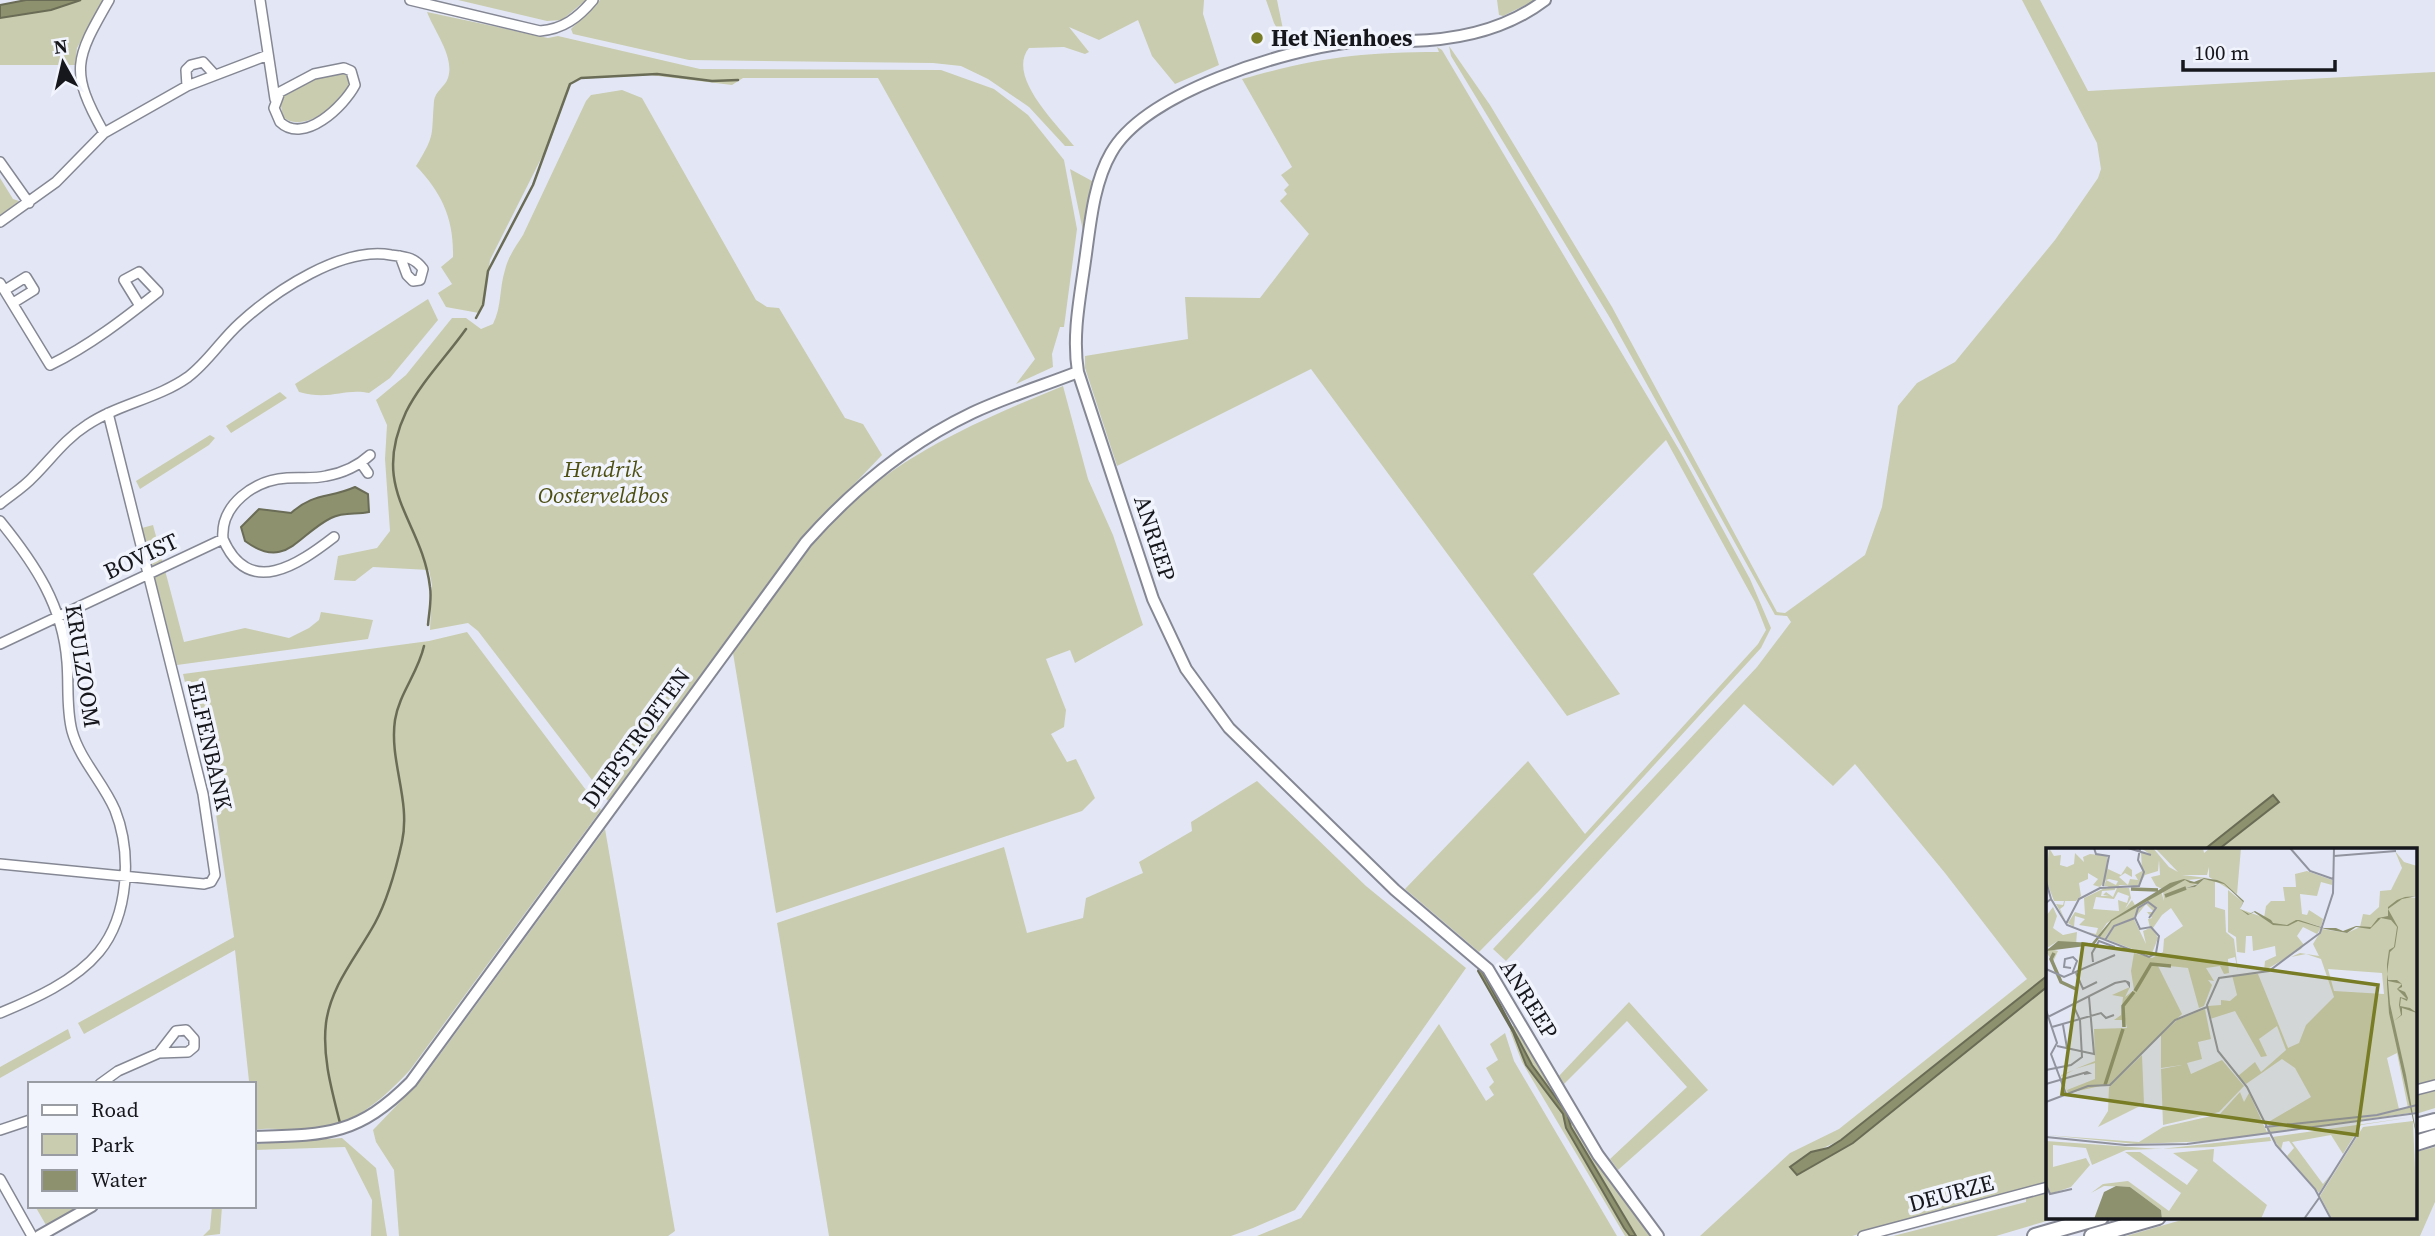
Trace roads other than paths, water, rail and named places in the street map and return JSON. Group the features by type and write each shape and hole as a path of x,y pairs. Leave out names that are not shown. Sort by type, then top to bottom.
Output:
{"highway":[{"path":"2418,1125 2435,1121"},
{"path":"2418,1142 2435,1138"},
{"path":"2035,1236 2098,1218"},
{"path":"2092,1236 2155,1218"}],"street":[{"path":"104,133 83,94 79,66 85,43 108,0"},
{"path":"260,0 276,117 284,126 297,130 307,128 344,100 355,85 354,79 344,68 326,70 301,79 275,99"},
{"path":"410,0 540,31 562,27 580,15 593,0"},
{"name":"ANREEP","path":"1545,0 1520,16 1471,34 1426,40 1353,41 1251,65 1199,85 1142,122 1112,150 1102,171 1075,330 1078,372 1166,634 1195,684 1218,715 1263,765 1395,890 1488,969 1598,1155 1658,1236"},
{"path":"0,222 56,182 104,133 187,86 268,55"},
{"path":"187,86 186,70 191,65 203,62 214,74"},
{"path":"0,162 29,203"},
{"path":"0,504 34,477 70,438 108,413 158,394 189,376 239,323 302,278 359,255 400,256"},
{"path":"13,303 34,290 26,277 2,286 50,365 70,355 139,306"},
{"name":"DIEPSTROETEN","path":"256,1137 299,1136 339,1130 366,1120 391,1101 411,1082 806,541 834,510 875,473 926,437 1001,401 1078,372"},
{"name":"ELFENBANK","path":"0,864 204,884 211,882 215,875 203,794 108,413"},
{"path":"334,537 300,564 269,571 251,569 237,562 223,539 222,526 233,504 262,485 285,478 326,476 361,463 370,455"},
{"path":"361,463 368,473"},
{"name":"KRULZOOM","path":"0,521 35,567 59,616 67,659 71,728 80,752 108,796 118,819 125,876 118,915 100,951 84,967 53,987 0,1013"},
{"name":"BOVIST","path":"0,644 223,539"},
{"path":"103,1082 118,1071 159,1053"},
{"path":"2418,1089 2435,1085"},
{"path":"0,1130 28,1121"},
{"path":"0,1179 32,1236"},
{"name":"DEURZE","path":"1863,1236 2046,1188"},
{"path":"38,1236 88,1208"}],"water":[{"path":"26,0 81,0 51,10 0,18 0,5"},
{"path":"355,487 368,494 369,512 331,518 291,547 281,551 259,549 245,541 241,527 259,509 291,513 307,502"},
{"path":"2273,795 2279,802 2220,848 2206,848"},
{"path":"1480,967 1532,1065 1567,1113 1571,1127 1636,1236 1630,1236 1624,1228 1566,1128 1563,1114 1526,1065 1513,1032 1478,971"},
{"path":"2046,977 2046,988 1853,1143 1797,1175 1790,1167 1811,1152 1828,1148"}],"waterway":[{"path":"476,318 483,305 488,271 533,185 570,84 581,78 657,74 712,81 738,80"},
{"path":"428,625 431,592 425,563 395,484 393,463 396,439 412,401 466,329"},
{"path":"340,1123 327,1061 326,1023 339,983 380,914 397,863 402,842 404,811 395,750 395,720 400,701 424,646"}],"place":[{"name":"Het Nienhoes","path":"1257,38"}],"park label":[{"name":"Hendrik Oosterveldbos","path":"603,482"}]}
